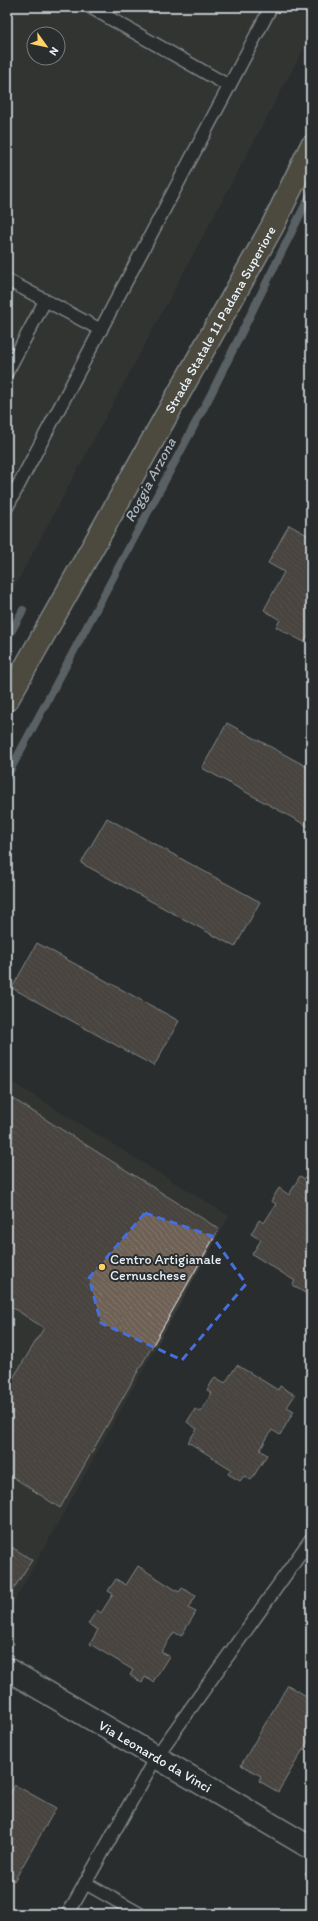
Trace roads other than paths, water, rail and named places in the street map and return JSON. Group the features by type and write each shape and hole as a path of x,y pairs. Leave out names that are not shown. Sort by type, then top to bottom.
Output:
{"main road":[{"name":"Strada Statale 11 Padana Superiore","path":"7,700 272,227 311,147"}],"street":[{"name":"Via Leonardo da Vinci","path":"7,1669 309,1848"}],"lane":[{"path":"90,7 230,86"},
{"path":"7,507 271,7"},
{"path":"7,280 101,330"},
{"path":"7,372 46,301"},
{"path":"68,1914 156,1757 311,1539"},
{"path":"85,1883 140,1914"}],"waterway":[{"name":"Roggia Arzona","path":"7,776 210,396 311,193"},
{"path":"7,639 23,610"}],"place":[{"name":"Centro Artigianale Cernuschese","path":"102,1267"}]}
